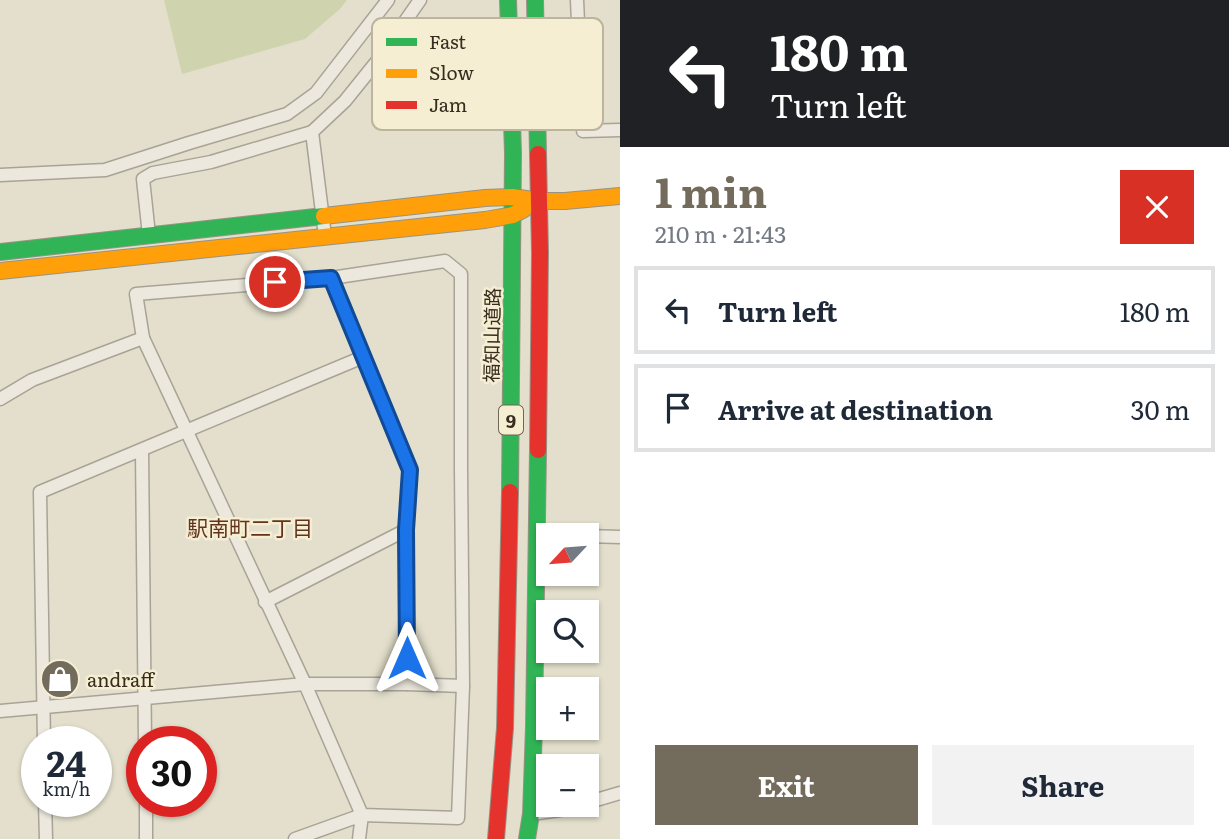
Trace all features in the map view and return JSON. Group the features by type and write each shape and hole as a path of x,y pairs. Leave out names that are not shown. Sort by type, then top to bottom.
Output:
{"main road":[{"name":"福知山道路","path":"509,0 509,18"},
{"name":"9","path":"535,0 535,18"},
{"name":"福知山道路","path":"496,839 505,728 510,537 512,130"},
{"name":"9","path":"537,130 540,201 537,523"},
{"path":"0,252 485,198 565,201 620,196"},
{"path":"0,271 485,220 513,215 540,201"},
{"name":"9","path":"527,839 531,814 536,586"}],"street":[{"path":"374,18 388,0"},
{"path":"407,18 420,0"},
{"path":"577,0 578,18"},
{"path":"0,175 105,170 287,114 316,93 372,21"},
{"path":"149,235 143,179 153,173 211,162 312,132 345,101 372,66"},
{"path":"583,130 620,130"},
{"path":"312,132 325,236"},
{"path":"295,839 362,815 458,818 463,686 461,274 445,261 331,278 136,294 142,338 305,684 362,815 359,839"},
{"path":"331,278 410,470 406,530 407,684"},
{"path":"0,399 32,380 142,338"},
{"path":"44,726 40,492 363,357"},
{"path":"142,450 145,726"},
{"path":"265,602 406,530"},
{"path":"599,536 620,537"},
{"path":"0,711 305,684 463,686"},
{"path":"599,799 620,793"},
{"path":"531,814 536,813"},
{"path":"45,817 46,839"},
{"path":"146,817 146,839"}],"green space":[{"path":"164,0 347,0 305,39 182,74"}],"traffic: fast":[{"path":"508,0 509,18"},
{"path":"535,0 535,18"},
{"path":"510,492 512,130"},
{"path":"538,130 538,154"},
{"path":"0,252 324,216"},
{"path":"527,839 531,814 534,727 538,450"}],"traffic: slow":[{"path":"324,216 485,198 565,201 620,196"},
{"path":"0,271 485,220 513,215 524,209"}],"traffic: jam":[{"path":"538,154 538,450"},
{"path":"496,839 505,728 510,492"}],"place":[{"name":"andraff","path":"60,679"}],"district":[{"name":"駅南町二丁目","path":"250,526"}],"route":[{"path":"275,282 331,278 410,470 406,530 407,658"}]}
